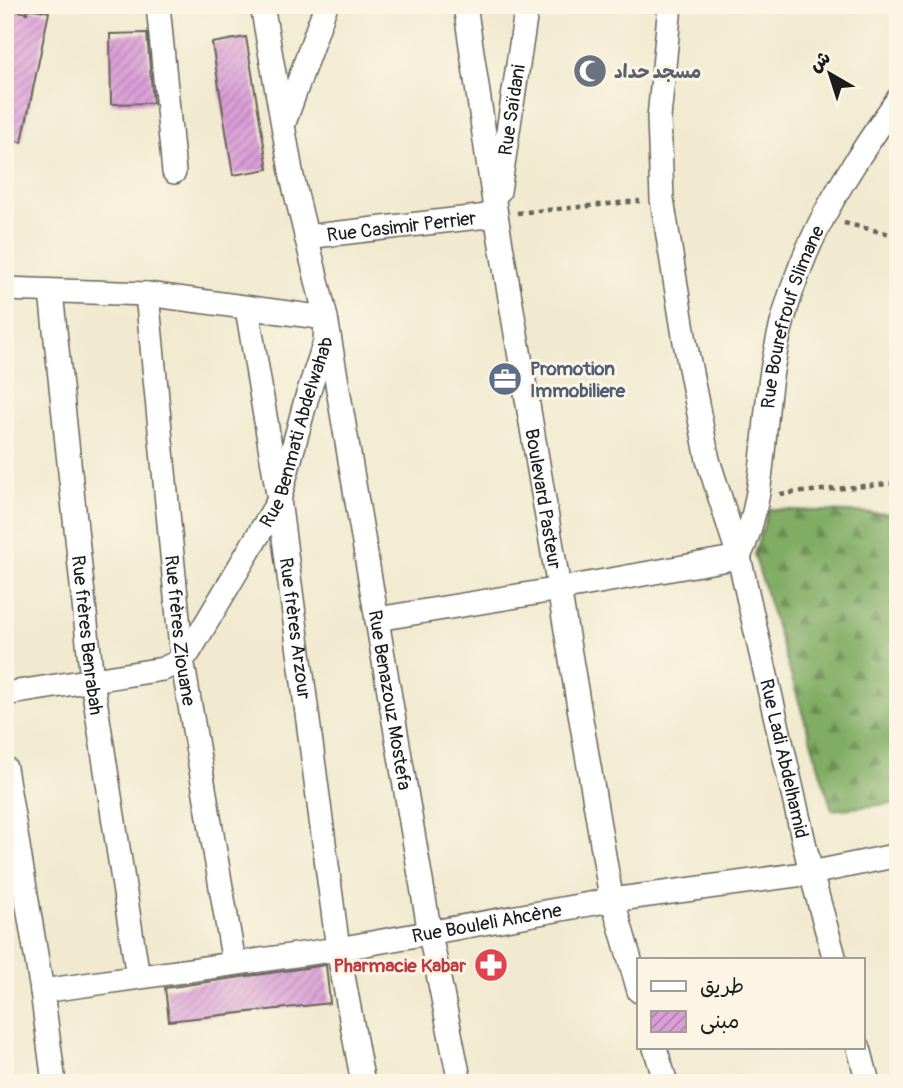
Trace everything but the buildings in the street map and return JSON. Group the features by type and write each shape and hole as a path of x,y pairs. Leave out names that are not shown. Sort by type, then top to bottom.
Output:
{"street":[{"path":"158,5 174,172"},
{"name":"Rue Benmati Abdelwahab","path":"182,659 189,652 279,500 306,400 326,342 326,318 292,177 262,5"},
{"path":"283,126 326,5"},
{"name":"Boulevard Pasteur","path":"465,5 496,215 612,900 637,984"},
{"name":"Rue Saïdani","path":"496,215 527,5"},
{"name":"Rue Ladi Abdelhamid","path":"670,5 659,118 662,198 685,342 708,460 739,558 811,873 834,958"},
{"name":"Rue Bourefrouf Slimane","path":"739,558 752,525 758,495 772,367 783,316 799,266 821,218 848,171 898,99"},
{"path":"873,135 898,117"},
{"name":"Rue Casimir Perrier","path":"306,237 496,215"},
{"path":"5,289 147,294 326,318"},
{"name":"Rue frères Benrabah","path":"51,292 92,680 138,977"},
{"name":"Rue frères Ziouane","path":"147,294 182,659 234,963"},
{"name":"Rue frères Arzour","path":"247,308 279,500 338,949 363,1083"},
{"name":"Rue Benazouz Mostefa","path":"326,318 430,933 460,1083"},
{"path":"377,618 739,558"},
{"path":"5,694 163,669 182,659"},
{"path":"5,768 42,991 54,1083"},
{"name":"Rue Bouleli Ahcène","path":"42,991 338,949 612,900 811,873 889,857"},
{"path":"656,1050 666,1083"},
{"path":"860,1050 869,1083"}],"path":[{"path":"496,215 662,198"},
{"path":"821,218 898,236"},
{"path":"758,495 898,483"}],"green space":[{"path":"769,509 898,514 898,803 832,810 754,554"}],"place":[{"name":"مسجد حداد","path":"590,71"},
{"name":"Promotion Immobiliere","path":"505,379"},
{"name":"Pharmacie Kabar","path":"491,965"}]}
